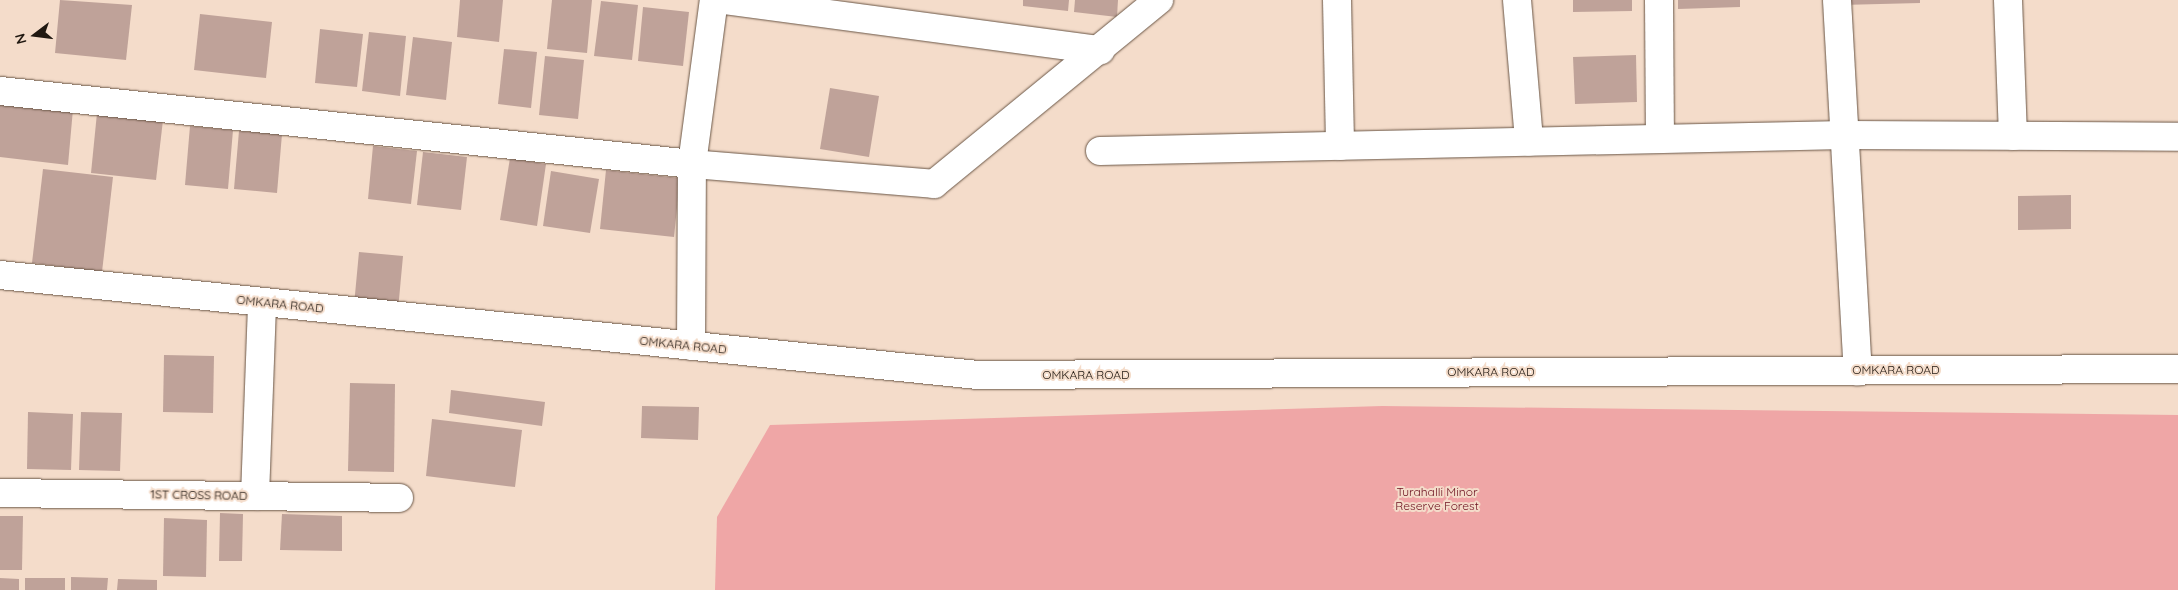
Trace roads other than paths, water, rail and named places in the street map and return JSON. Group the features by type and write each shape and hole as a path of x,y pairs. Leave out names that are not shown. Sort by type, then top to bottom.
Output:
{"street":[{"path":"691,346 692,164 714,0"},
{"path":"724,0 1101,50"},
{"path":"0,91 692,164 934,184 1101,50 1159,0"},
{"path":"1337,0 1340,146"},
{"path":"1517,0 1530,141"},
{"path":"1659,0 1660,139"},
{"path":"1838,0 1858,370"},
{"path":"2008,0 2013,136"},
{"path":"1100,151 1845,135 2178,138"},
{"name":"OMKARA ROAD","path":"0,275 978,375 2178,369"},
{"path":"255,496 262,302"},
{"name":"1ST CROSS ROAD","path":"0,493 399,498"}],"park label":[{"name":"Turahalli Minor Reserve Forest","path":"1437,499"}]}
